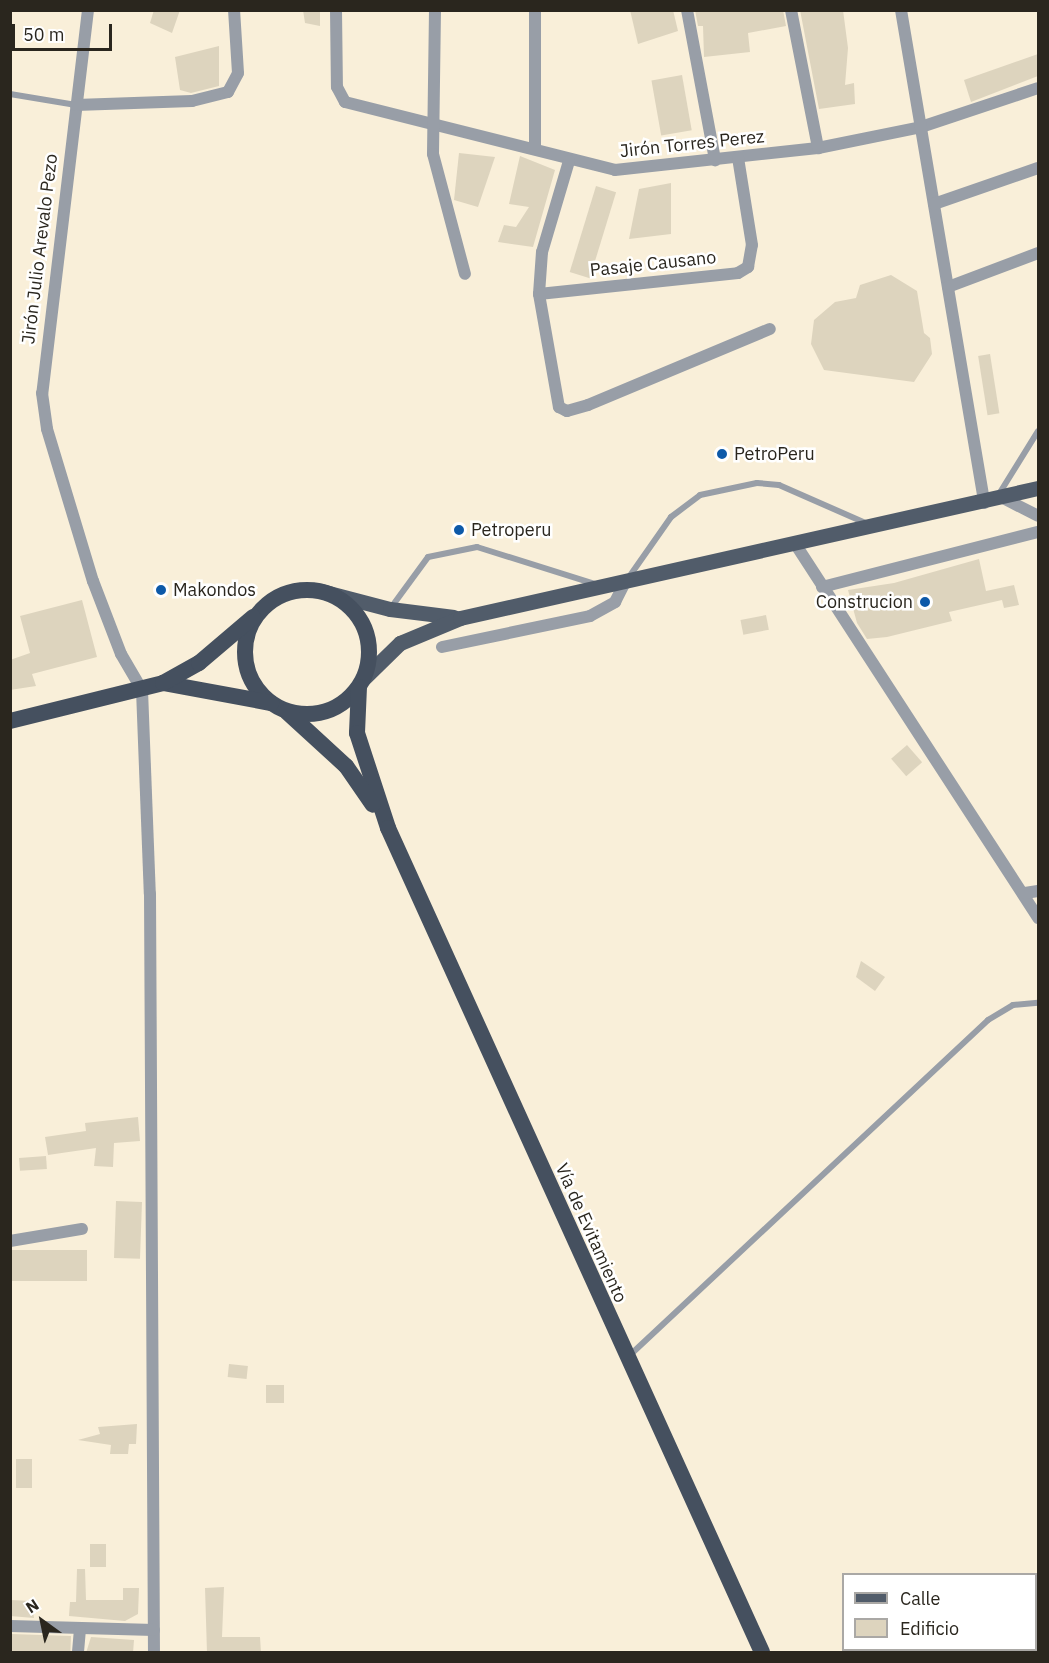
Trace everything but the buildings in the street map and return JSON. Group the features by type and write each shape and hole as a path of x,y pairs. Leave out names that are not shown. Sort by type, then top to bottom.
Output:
{"highway":[{"path":"10,721 163,683 227,642 262,609 290,592 321,591 353,610 363,625 369,661 361,683 344,702 325,712 304,715 277,706 163,683"},
{"path":"262,609 250,626 245,647 256,688 277,706"},
{"name":"Vía de Evitamiento","path":"361,683 357,733 388,828 626,1359 762,1653"},
{"name":"Vía de Evitamiento","path":"277,706 346,766 388,828"}],"main road":[{"path":"361,683 400,643 460,618 796,545 1038,488"},
{"path":"321,591 390,609 460,618"}],"street":[{"name":"Jirón Julio Arevalo Pezo","path":"88,10 42,393 47,429 93,581 121,654 142,690"},
{"path":"76,105 217,98 235,85 238,73 234,10"},
{"name":"Jirón Torres Perez","path":"336,10 339,96 345,102 434,121 536,149 569,161 615,170 818,148 921,128 1038,88"},
{"path":"435,10 433,154 465,274"},
{"path":"535,10 536,149"},
{"path":"687,10 714,160"},
{"path":"791,10 818,148"},
{"path":"901,10 948,287 994,500 1038,516"},
{"name":"Pasaje Causano","path":"539,294 738,273 747,267 752,246 738,158"},
{"path":"569,161 542,252 539,294 554,398 567,411 770,329"},
{"path":"934,204 1038,168"},
{"path":"948,287 1038,253"},
{"path":"822,587 1038,532"},
{"path":"796,545 1025,893 1038,918"},
{"path":"442,647 590,616 615,602 625,582"},
{"path":"142,690 150,906 154,1653"},
{"path":"1025,893 1038,891"},
{"path":"10,1241 82,1228"},
{"path":"10,1626 154,1630"},
{"path":"78,1653 80,1629"}],"lane":[{"path":"10,94 76,105"},
{"path":"994,500 1038,430"},
{"path":"625,582 671,517 700,495 757,483 779,485 875,527"},
{"path":"390,609 428,557 477,547 603,587"},
{"path":"626,1359 988,1020 1013,1005 1038,1003"}],"place":[{"name":"PetroPeru","path":"722,454"},
{"name":"Petroperu","path":"459,530"},
{"name":"Makondos","path":"161,590"},
{"name":"Construcion","path":"925,602"}]}
